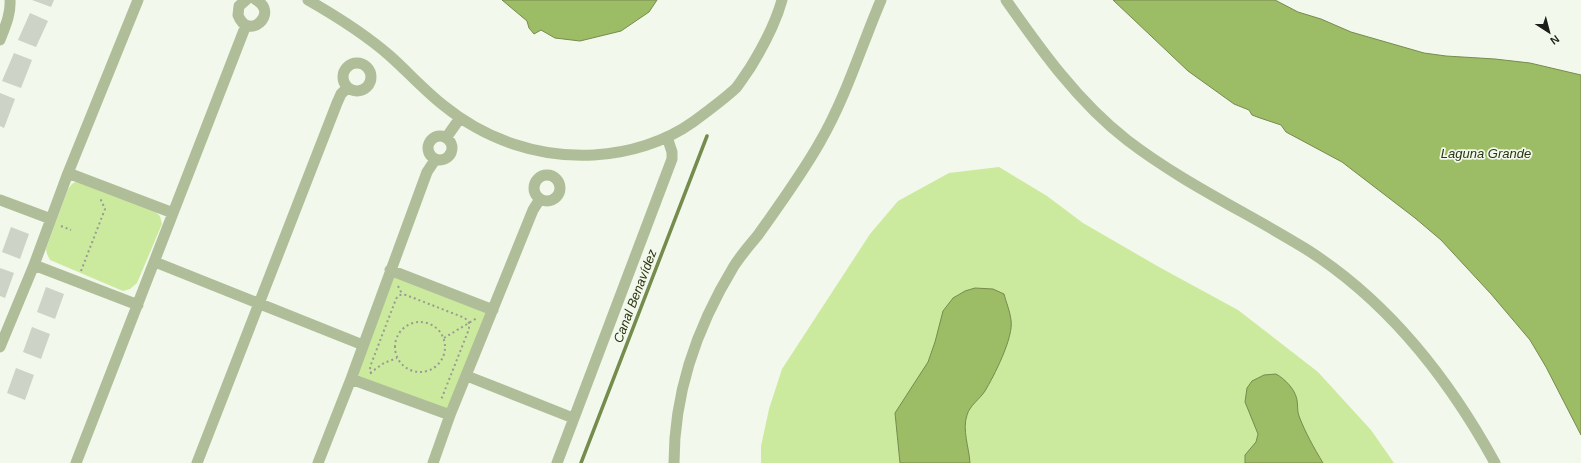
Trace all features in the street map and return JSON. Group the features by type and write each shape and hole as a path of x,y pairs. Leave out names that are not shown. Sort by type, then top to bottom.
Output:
{"street":[{"path":"0,40 11,8 10,0"},
{"path":"0,347 34,265 54,222 68,173 138,0"},
{"path":"246,0 239,6 238,15 242,23 255,26 262,21 265,13 262,5 256,0"},
{"path":"308,0 375,43 432,96 460,118 491,136 513,145 540,152 563,155 604,154 630,150 667,138 688,125 727,96 737,86 766,40 777,16 782,0"},
{"path":"1006,0 1062,75 1089,106 1126,139 1192,184 1308,251 1364,294 1392,320 1442,377 1464,410 1495,463"},
{"path":"674,463 678,417 684,383 687,368 700,332 735,264 792,187 821,141 840,101 880,1"},
{"path":"76,463 246,25"},
{"path":"196,463 337,102 347,88"},
{"path":"446,138 460,118"},
{"path":"437,136 446,138 451,142 452,146 450,154 444,160 435,160 428,151 428,143 433,137 437,136"},
{"path":"556,463 672,159 672,152 667,138"},
{"path":"318,463 427,172 435,160"},
{"path":"68,173 173,213"},
{"path":"433,463 450,416 533,210 540,199"},
{"path":"0,200 54,222"},
{"path":"155,262 363,345"},
{"path":"34,265 138,305"},
{"path":"390,270 493,310"},
{"path":"467,376 573,418"},
{"path":"351,378 450,416"}],"path":[{"path":"75,269 81,271 105,210 99,196"},
{"path":"54,222 71,230"},
{"path":"371,374 370,367 398,296 402,294 406,295 465,318 469,323 469,329 441,399"},
{"path":"444,338 493,310"},
{"path":"426,322 440,331 444,338 444,355 440,363 426,372 409,370 397,358 395,350 397,338 403,328 410,324 426,322"},
{"path":"351,378 371,374 384,363 397,358"}],"shaded area":[{"path":"999,167 1047,196 1083,223 1238,310 1318,372 1371,430 1394,463 761,463 761,446 769,409 782,369 870,234 898,201 949,173"},
{"path":"77,181 155,211 160,216 162,224 137,283 130,289 123,291 50,260 47,254 46,249 68,189"},
{"path":"390,270 493,310 450,415 351,379"}],"water":[{"path":"502,0 657,0 649,12 621,31 580,41 555,38 541,30 534,34 529,28 527,21"},
{"name":"Laguna Grande","path":"1113,0 1275,0 1298,12 1321,19 1351,32 1424,53 1530,63 1581,75 1581,435 1546,367 1530,340 1491,294 1441,240 1342,162 1286,132 1281,125 1252,115 1249,110 1234,104 1188,71"},
{"path":"975,288 993,289 1004,294 1011,320 1011,327 1006,346 993,376 983,394 970,408 967,415 965,433 970,463 900,463 895,413 928,362 943,311 953,298 965,291"},
{"path":"1276,374 1292,388 1296,396 1298,414 1301,422 1323,463 1245,463 1245,455 1256,442 1258,434 1245,402 1247,388 1252,381 1264,375"}],"building":[{"path":"32,0 54,0 51,7"},
{"path":"30,13 48,21 36,47 18,40"},
{"path":"14,53 32,60 21,88 2,81"},
{"path":"0,93 15,99 4,128 0,126"},
{"path":"11,227 29,234 20,259 2,252"},
{"path":"0,268 14,273 5,298 0,296"},
{"path":"46,287 64,294 55,319 37,312"},
{"path":"32,327 50,334 41,359 23,352"},
{"path":"16,368 34,375 25,400 7,393"}],"waterway":[{"name":"Canal Benavídez","path":"581,463 707,136"}]}
